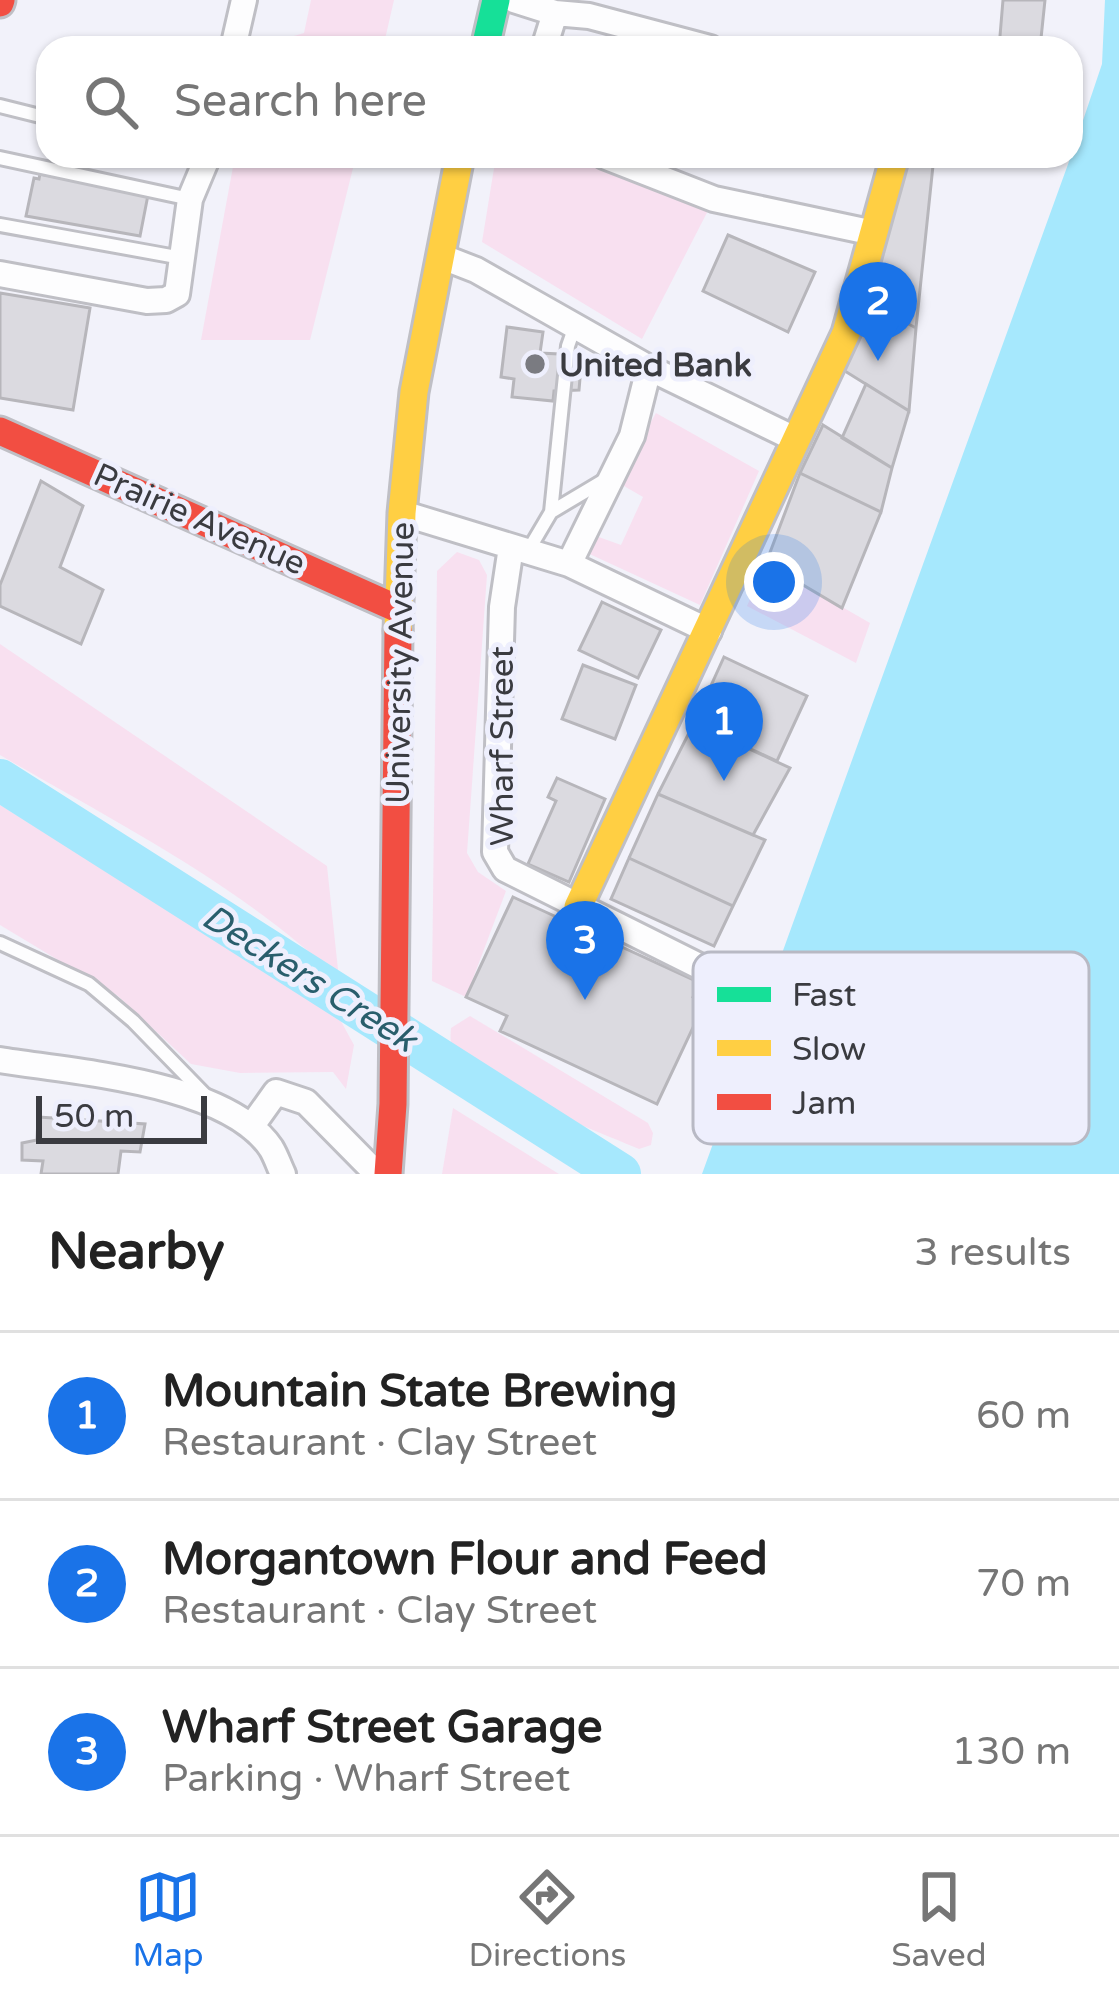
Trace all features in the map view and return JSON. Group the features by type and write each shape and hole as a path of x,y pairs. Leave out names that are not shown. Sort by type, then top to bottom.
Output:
{"street":[{"path":"235,36 244,0"},
{"path":"488,36 496,0"},
{"path":"514,0 555,13 591,8 674,36"},
{"path":"548,36 555,13"},
{"path":"0,274 147,302 166,300 177,294 190,199 200,168"},
{"name":"University Avenue","path":"388,1174 402,513 414,392 458,168"},
{"path":"634,168 714,200 874,233"},
{"path":"578,907 846,333 892,168"},
{"path":"440,256 476,270 649,368 797,440"},
{"path":"569,564 632,436 649,368"},
{"name":"Prairie Avenue","path":"0,431 398,609"},
{"path":"402,513 569,564 709,631"},
{"name":"Wharf Street","path":"519,549 502,607 495,852 505,868 693,963"},
{"path":"0,1060 178,1090 250,1127 271,1148 283,1174"},
{"path":"250,1127 276,1091 306,1102 376,1174"}],"lane":[{"path":"0,106 36,115"},
{"path":"0,158 36,166"},
{"path":"46,168 190,199"},
{"path":"0,225 182,257"},
{"path":"551,512 568,346 575,326"},
{"path":"519,549 551,512 615,473"},
{"path":"0,943 89,984 133,1021 214,1106"}],"shaded area":[{"path":"311,0 394,0 386,36 294,36 304,33"},
{"path":"233,168 353,168 310,340 201,340"},
{"path":"494,168 635,168 714,199 642,339 482,242"},
{"path":"656,413 759,471 700,605 583,551 596,536 621,545 643,497 617,482"},
{"path":"457,552 479,560 487,575 467,853 478,872 506,891 466,997 432,981 437,571"},
{"path":"766,563 870,623 856,663 747,606"},
{"path":"0,644 327,866 339,979 220,885 0,755"},
{"path":"0,805 337,1014 354,1045 346,1089 333,1072 240,1073 191,1064 118,996 0,925"},
{"path":"470,1016 648,1123 653,1133 651,1145 639,1149 570,1120 474,1069 455,1052 451,1040 451,1028"},
{"path":"453,1108 559,1174 442,1174"}],"water":[{"path":"1105,0 1119,0 1119,1174 702,1174 713,1144 1089,1144 1089,952 782,952 1067,168 1083,168 1083,120 1102,64"}],"building":[{"path":"1003,0 1045,0 1041,36 1000,36"},
{"path":"899,168 933,168 916,328 871,304"},
{"path":"40,174 148,195 140,236 26,216 34,178 39,179"},
{"path":"728,235 815,272 788,332 703,291"},
{"path":"0,293 90,308 73,410 0,398"},
{"path":"871,304 916,328 909,411 840,368"},
{"name":"United Bank","path":"507,327 543,332 540,353 559,354 559,361 568,362 566,366 581,367 579,390 554,391 553,401 512,397 514,379 501,377"},
{"path":"866,384 909,411 892,468 842,438"},
{"path":"823,425 892,468 881,512 800,473"},
{"path":"800,473 881,512 842,608 766,563"},
{"path":"41,481 83,506 60,567 103,590 81,644 0,606 0,585"},
{"path":"602,602 661,630 638,678 579,650"},
{"path":"724,657 807,696 777,761 694,723"},
{"path":"583,665 636,685 615,739 562,719"},
{"path":"694,723 790,768 753,835 658,794"},
{"path":"557,778 605,799 569,882 528,864 556,801 548,797"},
{"path":"658,794 765,840 733,906 629,858"},
{"path":"629,858 733,906 714,946 611,899"},
{"path":"513,897 693,980 693,1028 657,1104 500,1031 507,1016 466,997"},
{"path":"38,1117 145,1124 140,1152 121,1151 118,1174 41,1174 43,1161 22,1160 22,1143 37,1140"}],"waterway":[{"name":"Deckers Creek","path":"0,780 620,1174"}],"traffic: fast":[{"path":"488,36 496,0"}],"traffic: slow":[{"path":"398,631 402,513 414,392 458,168"},
{"path":"578,907 846,333 892,168"}],"traffic: jam":[{"path":"0,431 398,609"},
{"path":"388,1174 393,1104 398,631"}],"place":[{"name":"Morgantown Flour and Feed","path":"878,361"},
{"name":"United Bank","path":"535,364"},
{"name":"Mountain State Brewing","path":"724,781"},
{"name":"Wharf Street Garage","path":"585,1000"}]}
